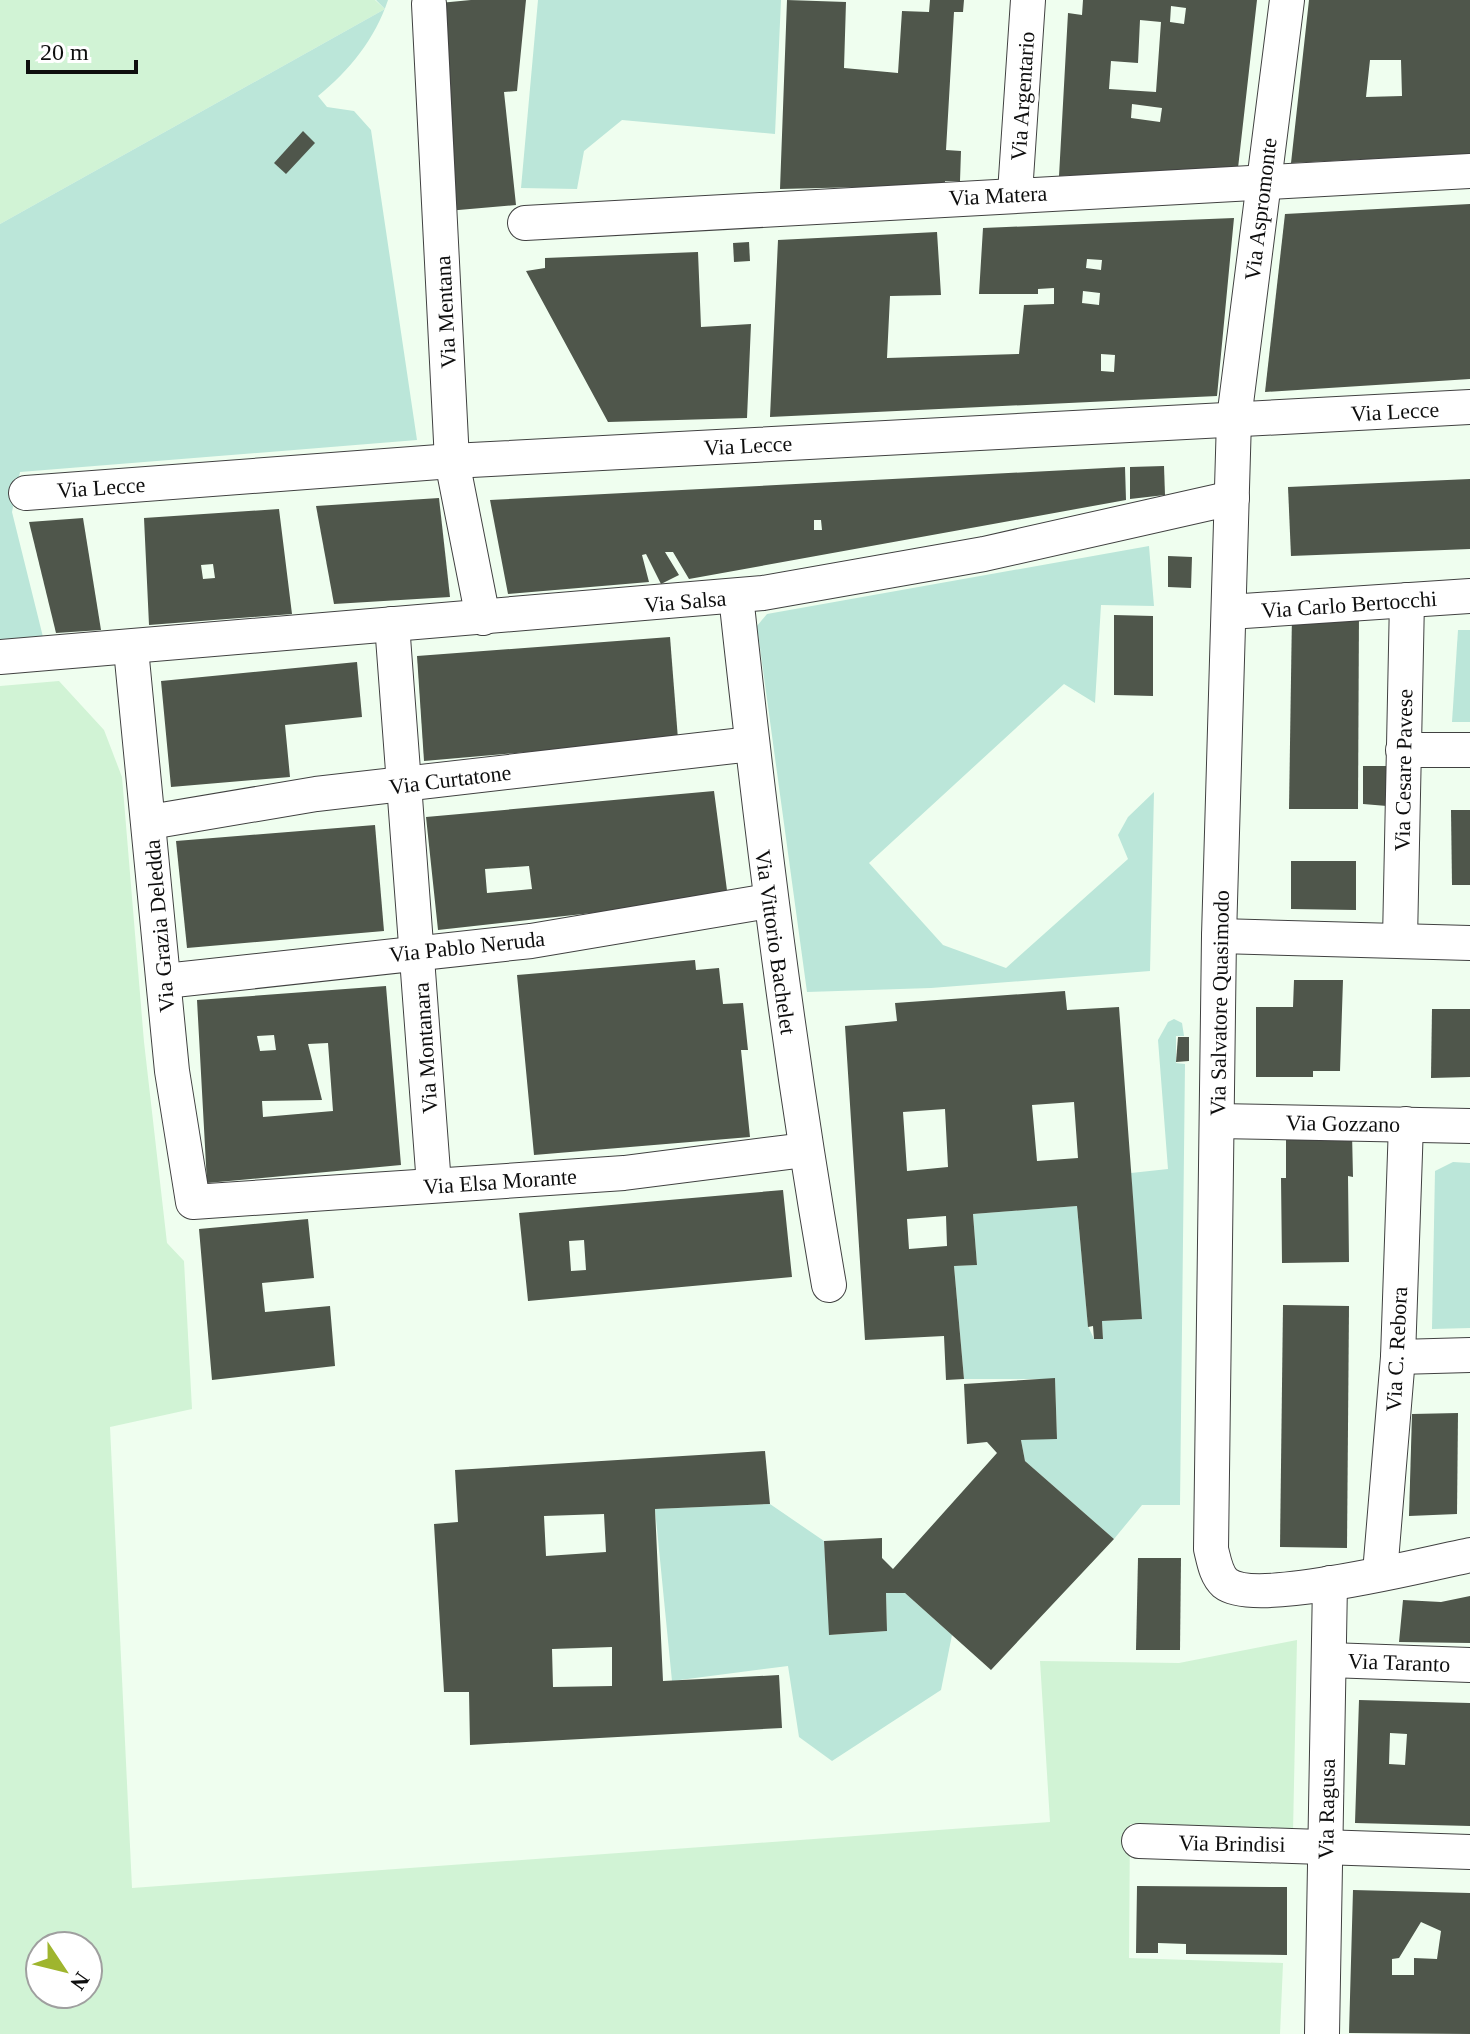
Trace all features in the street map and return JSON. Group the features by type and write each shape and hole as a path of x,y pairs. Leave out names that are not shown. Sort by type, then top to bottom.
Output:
{"street":[{"name":"Via Argentario","path":"1015,193 1028,0"},
{"name":"Via Aspromonte","path":"1234,419 1287,0"},
{"name":"Via Mentana","path":"429,4 452,461 483,618"},
{"name":"Via Matera","path":"525,223 1015,193 1263,184 1470,171"},
{"name":"Via Lecce","path":"26,493 452,461 1470,407"},
{"name":"Via Salvatore Quasimodo","path":"1234,419 1219,936 1211,1549 1216,1569 1226,1583 1248,1592 1330,1583"},
{"name":"Via Salsa","path":"0,657 131,649 736,596 984,554 1232,498"},
{"name":"Via Vittorio Bachelet","path":"736,596 769,901 805,1150 829,1285"},
{"name":"Via Carlo Bertocchi","path":"1229,612 1470,596"},
{"name":"Via Cesare Pavese","path":"1400,940 1407,600"},
{"name":"Via Montanara","path":"392,624 401,785 419,952 434,1185"},
{"name":"Via Grazia Deledda","path":"131,649 172,1071 193,1202"},
{"name":"Via Curtatone","path":"150,822 316,794 752,744"},
{"path":"1403,750 1470,750"},
{"name":"Via Pablo Neruda","path":"165,981 531,941 769,901"},
{"path":"1219,936 1470,943"},
{"name":"Via Gozzano","path":"1217,1121 1470,1126"},
{"name":"Via C. Rebora","path":"1380,1573 1398,1357 1406,1124"},
{"name":"Via Elsa Morante","path":"193,1202 624,1173 805,1150"},
{"path":"1398,1357 1470,1355"},
{"path":"1330,1583 1470,1555"},
{"name":"Via Ragusa","path":"1322,2034 1330,1583"},
{"name":"Via Taranto","path":"1329,1660 1470,1665"},
{"name":"Via Brindisi","path":"1139,1841 1470,1852"}],"green space":[{"path":"0,0 375,0 385,9 0,224"},
{"path":"59,681 104,730 122,777 144,1042 167,1243 184,1261 192,1409 110,1427 132,1888 1050,1822 1040,1661 1179,1663 1297,1640 1293,1832 1130,1824 1129,1958 1283,1963 1280,2034 0,2034 0,686"}],"shaded area":[{"path":"376,0 388,0 385,9"},
{"path":"538,0 781,0 775,134 622,120 584,151 577,189 521,188"},
{"path":"384,9 360,53 318,96 327,107 354,111 371,130 417,440 20,472 12,512 43,637 0,642 0,224"},
{"path":"1149,546 1154,606 1101,605 1095,703 1064,684 869,863 943,945 1006,968 1128,859 1118,835 1128,817 1154,792 1150,971 931,988 807,992 757,626 767,614"},
{"path":"1458,630 1470,630 1470,722 1452,722"},
{"path":"1174,1019 1182,1023 1184,1036 1176,1036 1176,1063 1185,1064 1180,1505 1142,1505 1114,1539 1025,1461 1021,1440 1057,1438 1055,1379 964,1379 954,1266 977,1265 973,1214 1077,1206 1088,1326 1094,1339 1103,1338 1102,1321 1141,1319 1131,1173 1168,1169 1158,1040 1168,1022"},
{"path":"1453,1162 1470,1163 1470,1328 1432,1329 1435,1171"},
{"path":"770,1504 824,1541 830,1635 887,1631 886,1593 905,1593 952,1635 941,1690 832,1761 799,1737 788,1666 672,1681 655,1509"}],"building":[{"path":"526,0 517,91 504,92 516,205 447,211 429,4"},
{"path":"787,0 846,2 844,68 898,73 902,11 929,12 930,0 964,0 963,12 954,12 946,150 961,151 960,181 945,181 945,185 780,189"},
{"path":"1083,0 1257,0 1238,168 1059,176 1068,13 1082,15","holes":["1171,6 1186,8 1184,24 1170,22","1140,20 1161,22 1156,92 1109,89 1111,61 1138,63","1132,104 1162,108 1160,122 1131,118"]},
{"path":"1309,0 1470,0 1470,154 1291,163","holes":["1370,60 1401,60 1402,96 1366,97"]},
{"path":"303,131 315,143 286,174 274,163"},
{"path":"1470,204 1470,379 1265,392 1285,214"},
{"path":"1234,218 1217,396 770,417 778,240 937,232 941,295 890,296 887,358 1019,354 1024,305 1054,304 1054,288 1038,289 1038,294 979,294 983,228","holes":["1087,259 1102,260 1101,270 1086,268","1083,291 1100,293 1099,305 1082,303","1101,354 1115,355 1114,372 1101,371"]},
{"path":"749,242 750,261 734,262 733,243"},
{"path":"698,252 701,327 751,324 747,418 608,422 526,271 545,268 545,258"},
{"path":"1164,466 1165,495 1130,499 1130,467"},
{"path":"1125,467 1126,500 689,579 673,552 665,552 679,575 661,584 646,554 642,555 649,582 508,594 490,500","holes":["814,520 821,520 822,530 814,530"]},
{"path":"1470,479 1470,549 1291,556 1288,487"},
{"path":"439,498 450,597 334,604 316,506"},
{"path":"279,509 292,614 149,625 144,518","holes":["213,564 215,578 203,579 201,565"]},
{"path":"83,518 101,630 56,633 29,522"},
{"path":"1168,556 1192,557 1191,588 1168,587"},
{"path":"1359,611 1358,809 1289,809 1292,613"},
{"path":"1114,615 1153,616 1153,696 1114,695"},
{"path":"670,637 678,739 424,761 417,656"},
{"path":"357,662 362,717 285,725 290,777 171,787 161,681"},
{"path":"1363,766 1388,766 1387,806 1363,804"},
{"path":"714,791 728,898 438,930 426,817","holes":["529,866 532,889 487,893 485,869"]},
{"path":"1451,810 1470,810 1470,885 1452,885"},
{"path":"375,825 384,931 187,948 176,841"},
{"path":"1291,861 1356,861 1356,910 1291,909"},
{"path":"695,960 696,970 719,968 723,1004 743,1003 748,1050 741,1050 750,1137 534,1155 517,975"},
{"path":"1294,980 1343,980 1340,1071 1313,1071 1313,1077 1256,1077 1256,1007 1293,1007"},
{"path":"386,986 401,1165 207,1183 197,1000","holes":["274,1035 276,1050 260,1051 257,1036","328,1043 333,1111 263,1117 262,1101 322,1100 308,1044"]},
{"path":"1065,991 1067,1010 1119,1007 1142,1319 1102,1321 1103,1339 1094,1339 1093,1326 1088,1327 1077,1206 973,1214 977,1265 954,1266 964,1379 946,1380 944,1336 865,1340 845,1026 897,1021 895,1003","holes":["1074,1102 1078,1158 1037,1161 1032,1105","945,1109 948,1167 907,1171 903,1112","946,1216 947,1246 909,1249 907,1219"]},
{"path":"1432,1009 1470,1009 1470,1077 1431,1078"},
{"path":"1178,1037 1189,1037 1189,1061 1176,1062"},
{"path":"1352,1133 1353,1177 1348,1176 1349,1262 1282,1263 1281,1178 1286,1178 1286,1134"},
{"path":"783,1190 792,1277 528,1301 519,1213","holes":["584,1240 586,1270 571,1271 569,1241"]},
{"path":"308,1219 314,1278 262,1283 265,1312 330,1306 335,1366 212,1380 199,1229"},
{"path":"1283,1305 1349,1306 1347,1548 1280,1547"},
{"path":"1055,1378 1057,1439 1021,1440 1025,1461 1114,1539 991,1670 905,1593 886,1593 887,1631 829,1635 824,1541 882,1538 882,1558 893,1569 997,1453 987,1442 967,1444 964,1384"},
{"path":"1458,1413 1457,1514 1409,1516 1412,1414"},
{"path":"765,1451 770,1504 655,1509 663,1681 779,1675 782,1728 470,1745 469,1692 444,1692 434,1524 458,1522 455,1470","holes":["604,1514 606,1552 546,1556 544,1516","612,1647 612,1686 553,1687 552,1649"]},
{"path":"1138,1558 1181,1558 1180,1650 1136,1650"},
{"path":"1470,1596 1470,1643 1399,1642 1403,1600 1441,1602"},
{"path":"1359,1700 1470,1703 1470,1826 1355,1823","holes":["1390,1733 1407,1734 1405,1765 1389,1764"]},
{"path":"1137,1886 1287,1887 1287,1955 1186,1954 1186,1944 1158,1943 1158,1953 1136,1953"},
{"path":"1353,1890 1470,1893 1470,2034 1349,2033","holes":["1421,1922 1441,1931 1437,1959 1414,1958 1414,1975 1392,1975 1392,1959 1399,1958"]}]}
